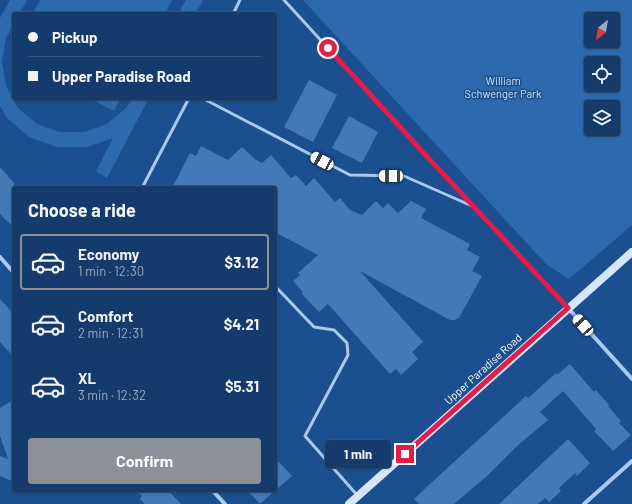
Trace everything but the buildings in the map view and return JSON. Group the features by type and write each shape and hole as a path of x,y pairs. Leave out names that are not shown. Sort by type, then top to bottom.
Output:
{"main road":[{"name":"Upper Paradise Road","path":"349,504 632,252"}],"street":[{"path":"0,257 12,271"},
{"path":"568,308 632,379"},
{"path":"584,504 632,461"},
{"path":"214,492 225,504"}],"lane":[{"path":"233,12 240,0"},
{"path":"284,0 568,308"},
{"path":"143,186 188,100"},
{"path":"206,100 350,175 404,176 473,206"},
{"path":"277,288 314,327 334,330 347,343 348,355 305,436 358,496"}],"green space":[{"path":"10,0 27,0 20,12 12,12 12,28 6,38 2,62 6,86 12,100 14,100 18,108 37,124 60,132 84,132 107,124 126,108 132,100 148,100 107,178 96,171 113,138 87,147 57,147 29,137 7,118 0,106 0,18"},
{"path":"40,0 172,0 166,12 34,12"},
{"path":"186,0 203,0 196,12 179,12"},
{"name":"William Schwenger Park","path":"303,0 632,0 632,225 569,279 546,264"},
{"path":"93,100 120,100 114,111"}],"route":[{"path":"328,48 568,308 405,454"}]}
